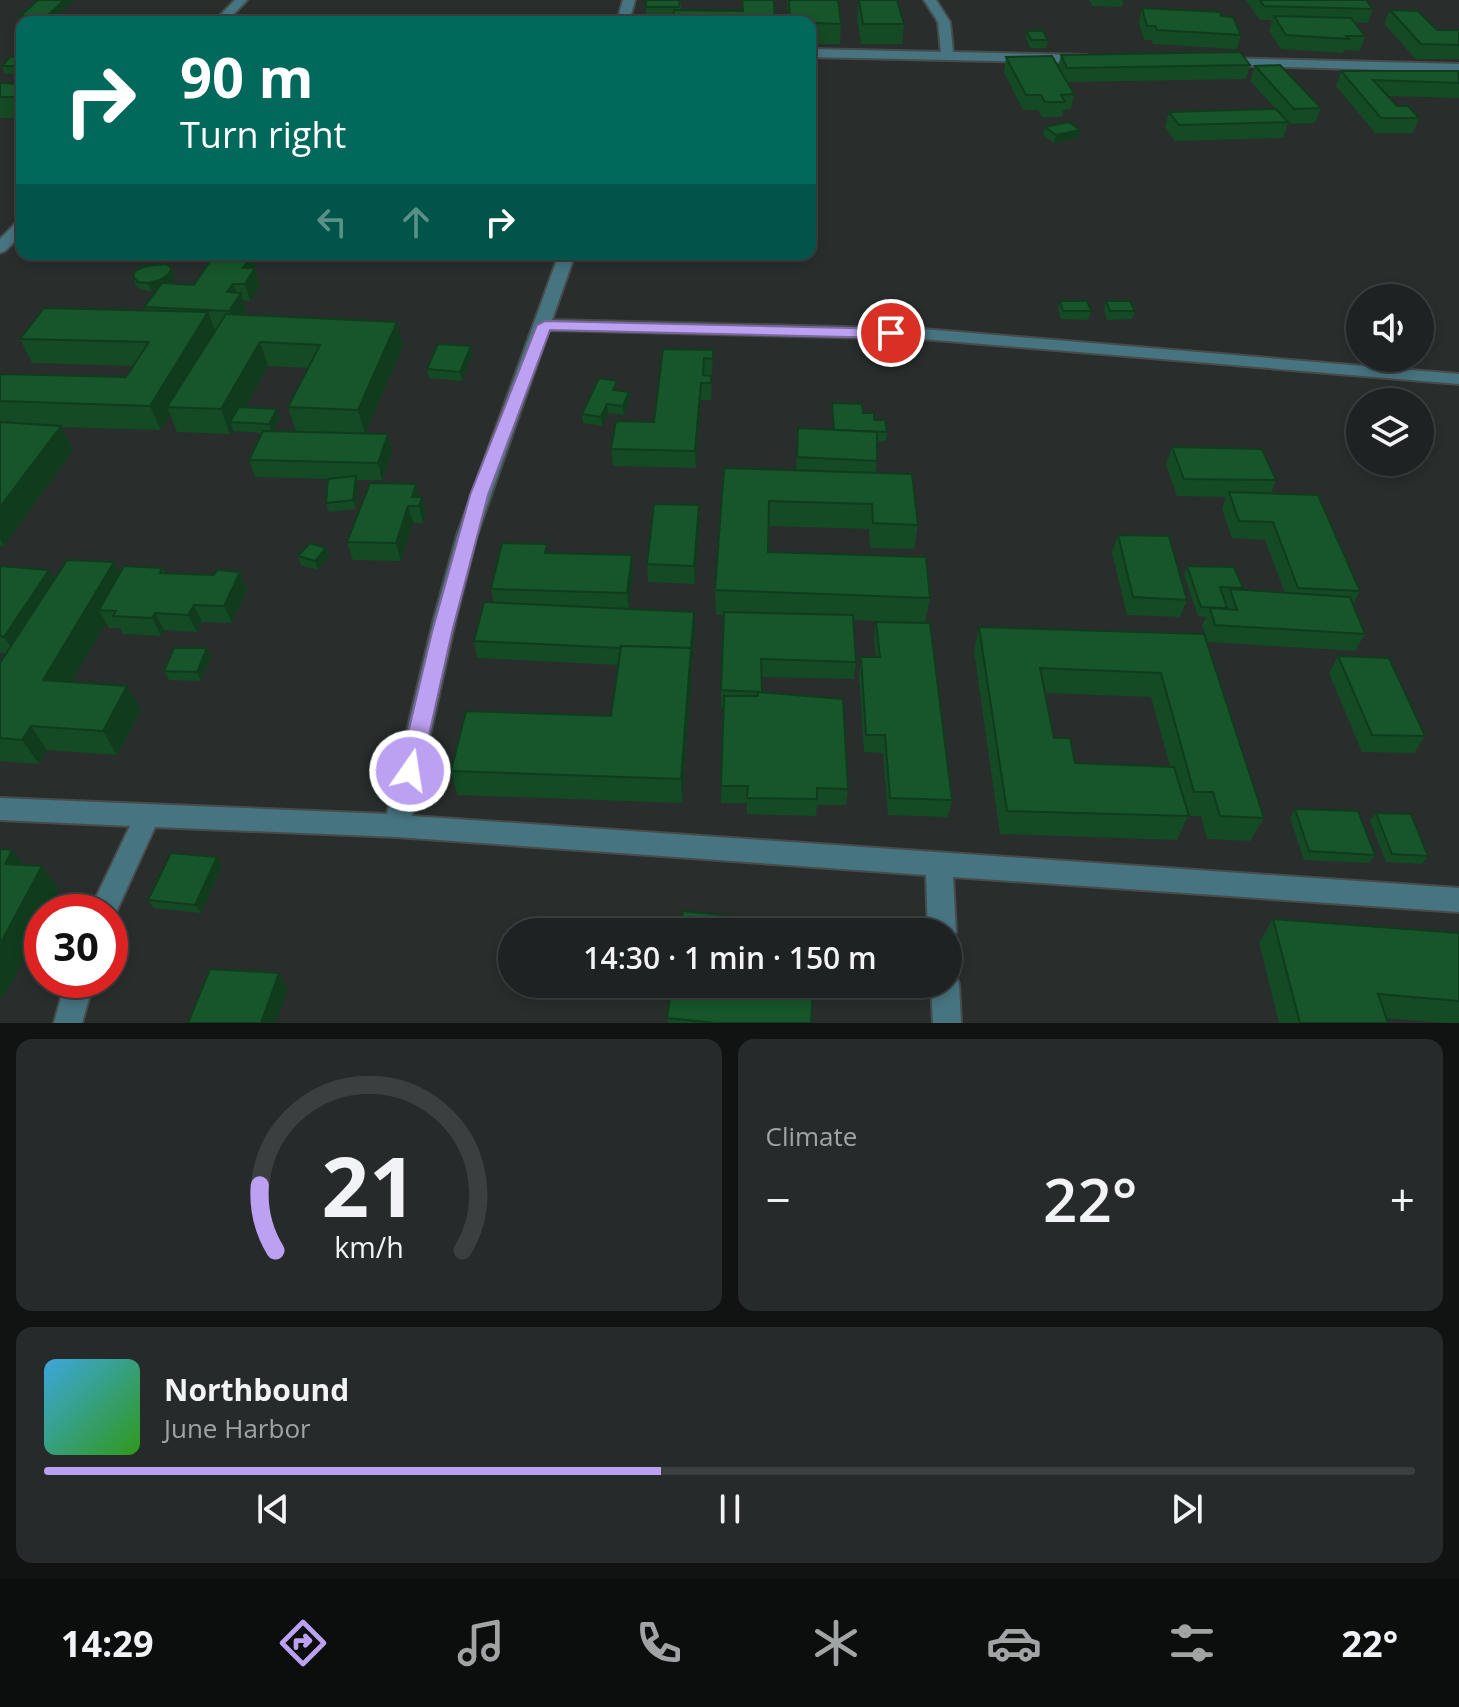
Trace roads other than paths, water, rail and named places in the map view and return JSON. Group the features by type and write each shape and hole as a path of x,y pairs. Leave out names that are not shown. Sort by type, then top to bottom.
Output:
{"street":[{"path":"226,16 241,0"},
{"path":"930,0 944,22 947,56"},
{"path":"816,53 1094,59"},
{"path":"1204,62 1459,68"},
{"path":"0,248 16,231"},
{"path":"397,826 442,632 479,495 545,325 565,260"},
{"path":"545,325 923,334 1459,379"},
{"path":"0,809 397,826 1459,900"},
{"path":"111,894 147,817"},
{"path":"939,866 941,918"},
{"path":"68,1023 75,998"},
{"path":"946,998 947,1023"}]}
